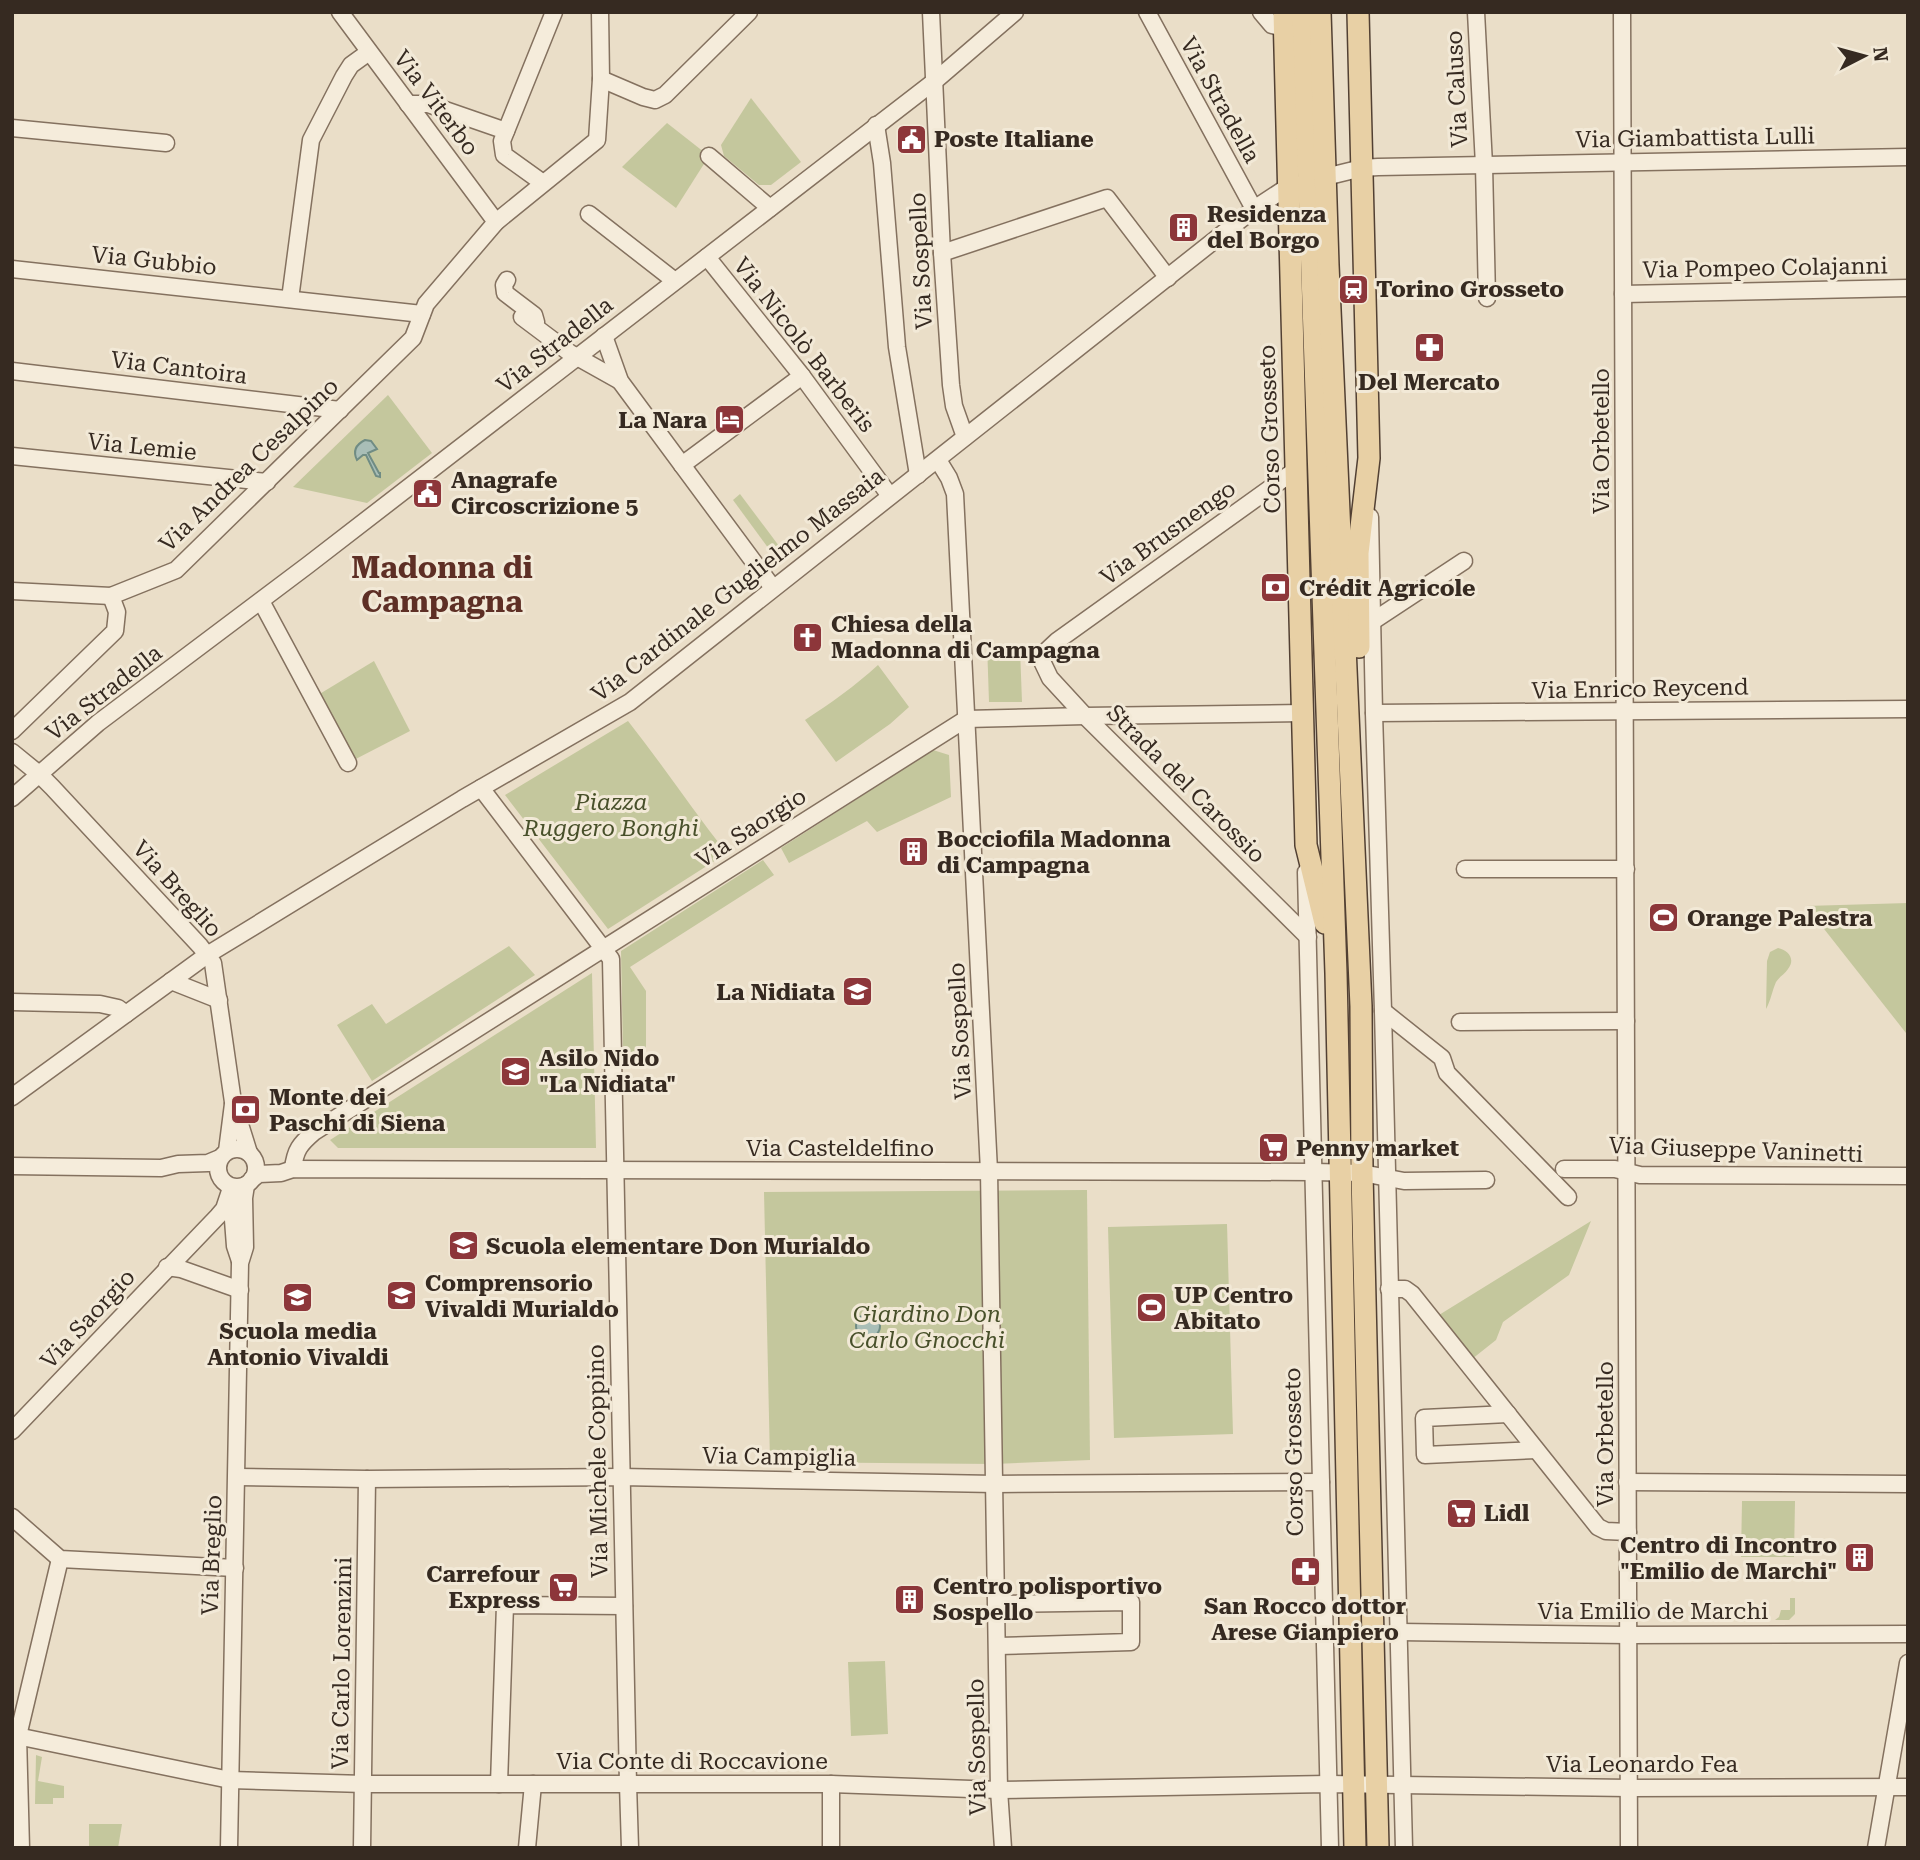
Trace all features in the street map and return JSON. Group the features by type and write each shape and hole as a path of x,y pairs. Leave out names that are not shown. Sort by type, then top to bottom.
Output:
{"main road":[{"path":"1303,12 1307,181"},
{"path":"1307,181 1320,12"},
{"name":"Corso Grosseto","path":"1355,1848 1352,1173 1365,952 1358,553 1368,458 1358,12"},
{"name":"Corso Grosseto","path":"1284,20 1307,181 1361,999"},
{"name":"Corso Grosseto","path":"1307,181 1290,220 1306,845 1336,973"},
{"name":"Corso Grosseto","path":"1307,181 1336,973 1352,1173 1378,1848"}],"street":[{"name":"Via Viterbo","path":"340,12 496,222"},
{"path":"542,183 504,155 502,141 554,12"},
{"path":"422,314 426,304 496,222 597,140 601,79 600,12"},
{"path":"601,79 655,100 665,95 749,12"},
{"name":"Via Sospello","path":"931,12 951,386 954,406 965,437"},
{"name":"Via Stradella","path":"12,798 99,723 707,257 936,79 1015,12"},
{"name":"Via Stradella","path":"1147,12 1254,209"},
{"path":"1261,12 1272,25 1284,20"},
{"name":"Via Caluso","path":"1476,12 1484,164"},
{"name":"Via Orbetello","path":"1622,12 1629,1848"},
{"path":"290,299 311,140 351,65 369,52"},
{"path":"408,104 428,104 506,131"},
{"path":"876,125 883,163 897,347 918,475"},
{"path":"12,128 166,144"},
{"path":"709,156 770,208"},
{"name":"Via Giambattista Lulli","path":"1307,181 1362,167 1908,157"},
{"path":"1484,164 1487,298"},
{"name":"Via Cardinale Guglielmo Massaia","path":"12,1097 207,955 481,788 630,702 1254,209 1307,181"},
{"path":"942,253 1107,198 1168,278"},
{"path":"1254,209 1263,209 1290,220"},
{"path":"589,214 675,281"},
{"name":"Via Nicolò Barberis","path":"707,257 802,376 890,496"},
{"name":"Via Gubbio","path":"12,269 422,314"},
{"path":"507,279 504,285 505,293 534,315 539,330"},
{"name":"Via Pompeo Colajanni","path":"1623,294 1908,288"},
{"name":"Via Andrea Cesalpino","path":"111,596 176,570 413,338 422,314"},
{"path":"522,317 577,356 620,382"},
{"path":"604,336 620,382 773,588"},
{"name":"Via Cantoira","path":"12,371 340,410"},
{"path":"682,465 802,376"},
{"name":"Via Lemie","path":"12,456 267,482"},
{"name":"Corso Grosseto","path":"1368,458 1404,1848"},
{"name":"Via Sospello","path":"938,460 955,494 989,1171 999,1790 1003,1848"},
{"name":"Via Brusnengo","path":"1040,657 1057,641 1297,469"},
{"name":"Via Brusnengo","path":"1257,497 1287,492 1298,497"},
{"path":"1373,621 1464,561"},
{"path":"12,591 111,596 117,612 115,631 12,731"},
{"path":"261,601 348,763"},
{"name":"Strada del Carossio","path":"1040,657 1051,678 1085,716 1308,937"},
{"name":"Via Enrico Reycend","path":"1374,713 1908,709"},
{"path":"966,719 1303,713"},
{"name":"Via Saorgio","path":"293,1169 298,1147 314,1132 966,719"},
{"name":"Via Breglio","path":"12,752 39,774 213,963 233,1102 252,1156"},
{"path":"481,788 604,950"},
{"name":"Corso Grosseto","path":"1306,845 1330,1848"},
{"path":"1465,869 1626,869"},
{"name":"Via Michele Coppino","path":"604,950 611,959 630,1848"},
{"path":"171,981 219,1000"},
{"path":"12,1002 100,1004 127,1014"},
{"path":"1383,1011 1442,1058 1447,1073 1568,1197"},
{"path":"1460,1022 1626,1021"},
{"name":"Via Breglio","path":"224,1154 229,1141 233,1102"},
{"path":"15,1165 161,1168 178,1164 208,1163 238,1148 252,1156 256,1169 249,1182 238,1187 227,1185 211,1175 177,1174 161,1168"},
{"path":"224,1154 218,1167 227,1185"},
{"name":"Via Casteldelfino","path":"252,1156 282,1163 293,1169"},
{"name":"Via Casteldelfino","path":"249,1182 259,1174 281,1173 293,1169 1313,1172 1352,1173 1387,1179"},
{"name":"Via Giuseppe Vaninetti","path":"1564,1169 1615,1169 1640,1175 1908,1177"},
{"path":"1387,1179 1486,1180"},
{"name":"Via Breglio","path":"240,1263 245,1247 244,1198 249,1182"},
{"name":"Via Saorgio","path":"12,1432 223,1209 227,1185"},
{"name":"Via Breglio","path":"227,1185 235,1246 240,1263 229,1848"},
{"name":"Via Saorgio","path":"167,1267 181,1269 240,1290"},
{"path":"1389,1289 1410,1291 1600,1529 1628,1532"},
{"path":"1508,1414 1424,1418 1425,1455 1536,1450"},
{"name":"Via Campiglia","path":"237,1477 621,1477 995,1484 1321,1482"},
{"name":"Via Carlo Lorenzini","path":"362,1848 367,1479"},
{"path":"1627,1482 1908,1484"},
{"path":"12,1517 60,1559 235,1568"},
{"path":"21,1848 15,1735 60,1559"},
{"name":"Via Sospello","path":"997,1604 1131,1602 1131,1642 998,1646"},
{"path":"499,1784 505,1605 624,1606"},
{"name":"Via Emilio de Marchi","path":"1399,1632 1908,1634"},
{"path":"1876,1848 1908,1663"},
{"name":"Via Conte di Roccavione","path":"15,1735 230,1780 363,1784 831,1784 999,1790 1377,1785"},
{"path":"527,1848 533,1784"},
{"path":"831,1784 831,1848"},
{"name":"Via Leonardo Fea","path":"1377,1785 1908,1787"}],"green space":[{"path":"751,98 801,162 771,185 759,185 724,156 721,145"},
{"path":"667,123 709,156 676,208 622,167"},
{"path":"388,395 432,453 367,503 293,487"},
{"path":"740,494 785,554 777,560 733,500"},
{"path":"987,643 1020,649 1022,702 989,702"},
{"path":"374,661 410,731 348,763 313,698"},
{"path":"878,665 909,707 890,724 836,762 805,720 843,694"},
{"name":"Piazza Ruggero Bonghi","path":"628,721 725,851 724,855 608,929 505,795"},
{"path":"933,750 949,755 951,797 877,832 867,821 789,863 781,848"},
{"path":"763,860 774,875 630,967 646,991 646,1052 623,1052 621,951"},
{"path":"1908,903 1908,1033 1906,1033 1806,906"},
{"path":"509,946 535,975 372,1081 337,1025 372,1004 386,1024"},
{"path":"1778,948 1788,953 1791,962 1787,971 1776,982 1766,1009 1767,961 1770,952"},
{"name":"Asilo Nido \"La Nidiata\"","path":"592,973 596,1148 338,1148 330,1140"},
{"name":"Giardino Don Carlo Gnocchi","path":"1087,1190 1090,1460 994,1464 770,1462 764,1192"},
{"path":"1591,1221 1569,1275 1503,1322 1496,1340 1467,1363 1439,1315"},
{"path":"1227,1224 1233,1434 1114,1438 1108,1227"},
{"path":"1742,1501 1795,1501 1794,1557 1741,1557"},
{"path":"1790,1598 1795,1598 1795,1614 1789,1620 1775,1620 1781,1610 1790,1610"},
{"path":"885,1661 888,1734 851,1736 848,1662"},
{"path":"36,1755 42,1757 38,1781 64,1786 64,1798 53,1798 53,1804 35,1804"},
{"path":"89,1824 122,1824 118,1848 89,1848"}],"water":[{"path":"365,440 371,441 377,449 368,453 380,477 376,476 366,455 357,460 356,448"},
{"path":"868,1314 876,1318 880,1326 876,1334 868,1338 860,1334 856,1326 860,1318"}],"place":[{"name":"Poste Italiane","path":"911,139"},
{"name":"Residenza del Borgo","path":"1184,227"},
{"name":"Torino Grosseto","path":"1353,289"},
{"name":"Del Mercato","path":"1429,348"},
{"name":"La Nara","path":"730,420"},
{"name":"Anagrafe Circoscrizione 5","path":"428,493"},
{"name":"Crédit Agricole","path":"1276,588"},
{"name":"Chiesa della Madonna di Campagna","path":"808,637"},
{"name":"Bocciofila Madonna di Campagna","path":"914,852"},
{"name":"Orange Palestra","path":"1664,918"},
{"name":"La Nidiata","path":"858,992"},
{"name":"Asilo Nido \"La Nidiata\"","path":"516,1071"},
{"name":"Monte dei Paschi di Siena","path":"246,1110"},
{"name":"Penny market","path":"1273,1148"},
{"name":"Scuola elementare Don Murialdo","path":"463,1246"},
{"name":"Comprensorio Vivaldi Murialdo","path":"402,1296"},
{"name":"Scuola media Antonio Vivaldi","path":"298,1297"},
{"name":"UP Centro Abitato","path":"1151,1308"},
{"name":"Lidl","path":"1461,1513"},
{"name":"Centro di Incontro \"Emilio de Marchi\"","path":"1860,1558"},
{"name":"San Rocco dottor Arese Gianpiero","path":"1305,1572"},
{"name":"Carrefour Express","path":"563,1587"},
{"name":"Centro polisportivo Sospello","path":"910,1599"}],"district":[{"name":"Madonna di Campagna","path":"442,584"}]}
